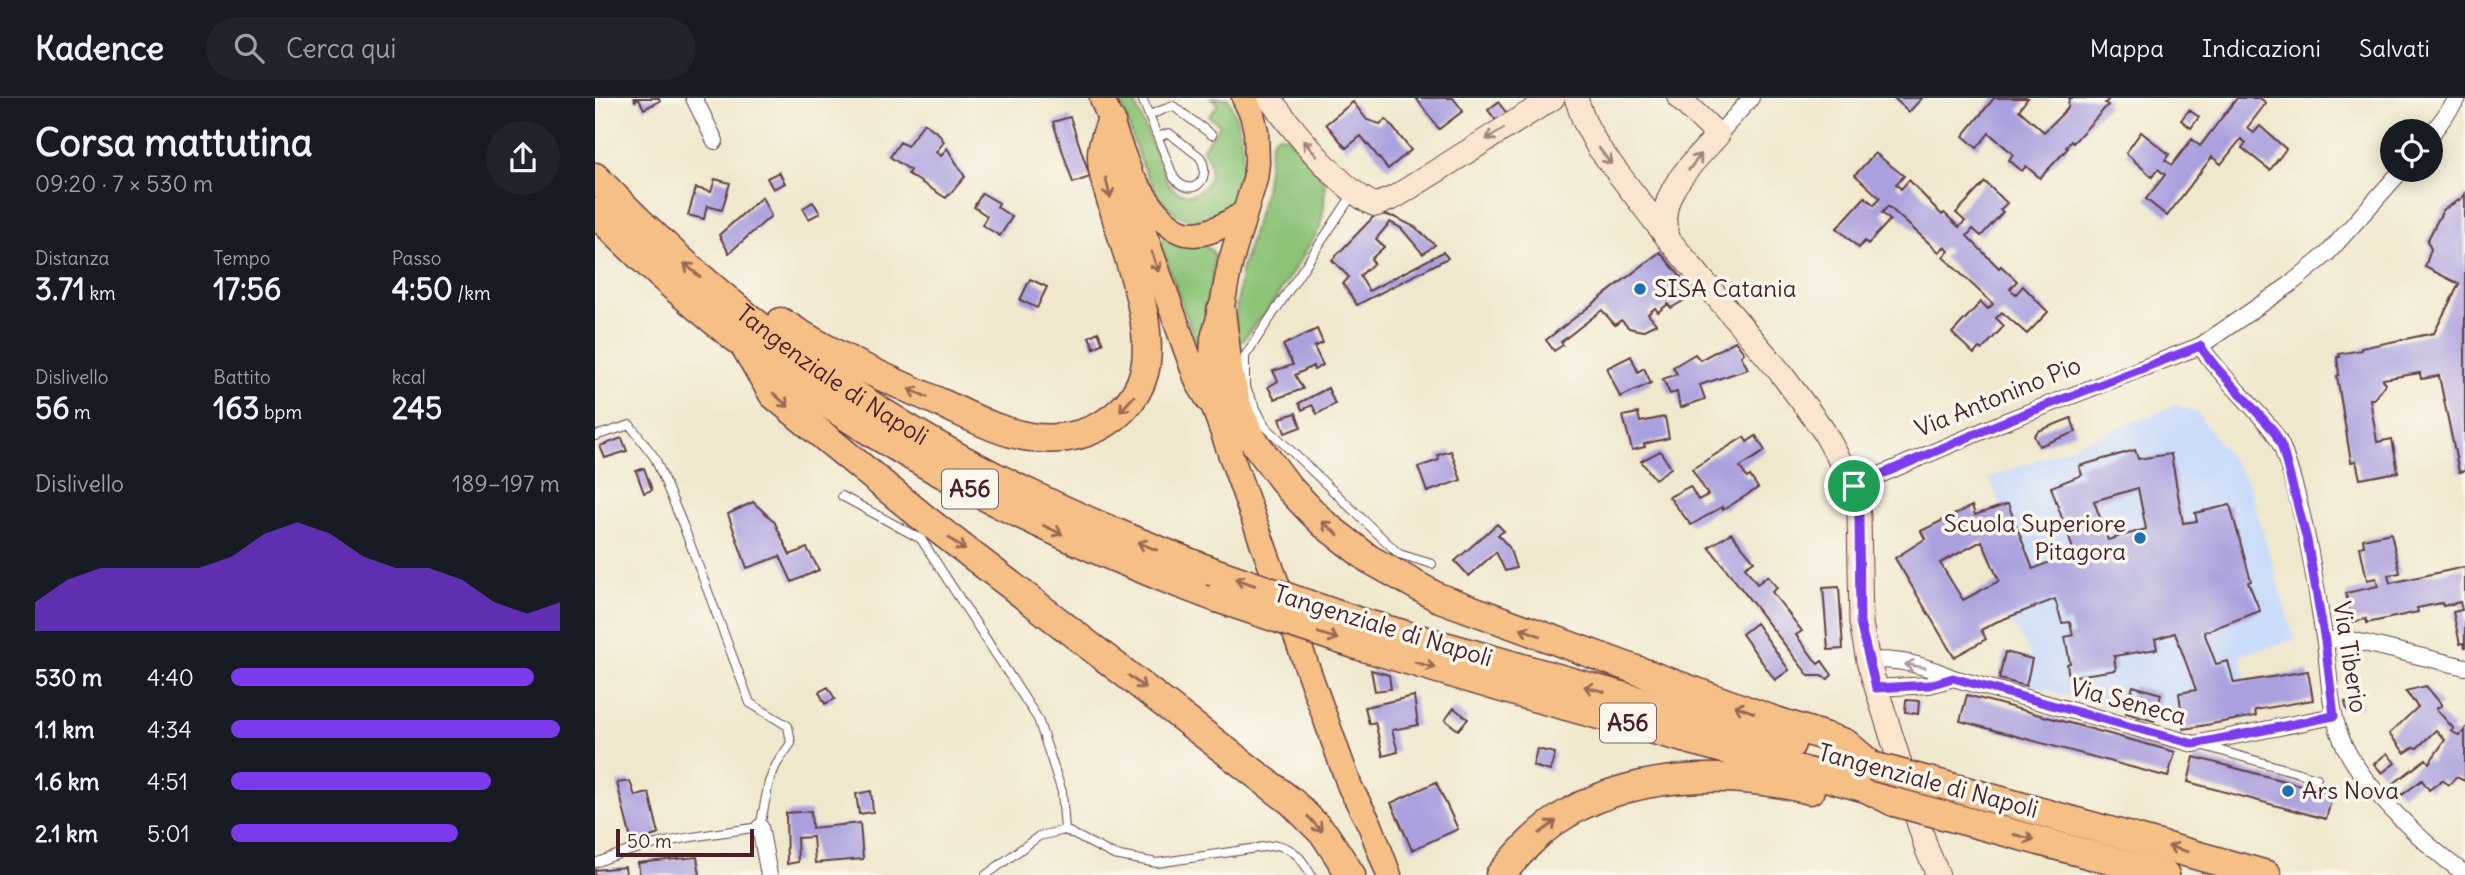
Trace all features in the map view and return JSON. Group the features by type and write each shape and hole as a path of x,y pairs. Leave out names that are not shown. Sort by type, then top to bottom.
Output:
{"highway":[{"path":"744,314 779,321 887,379 997,429 1045,438 1075,436 1093,430 1117,415 1134,397 1146,372 1147,354 1143,313 1110,198 1101,156 1106,110"},
{"name":"Tangenziale di Napoli","path":"595,177 681,260 744,314 825,374 935,443 1029,494 1358,633 1526,695 1866,788 1894,802 2165,875"},
{"name":"Tangenziale di Napoli","path":"595,212 641,257 743,343 865,430 958,482 1068,537 1217,598 1872,766 2267,875"},
{"path":"1221,311 1229,376 1239,412 1252,439 1276,472 1311,511 1369,559 1437,597 1770,719 1845,743 1872,766"},
{"path":"743,343 773,394 936,527 1292,802 1325,835 1351,875"},
{"path":"1500,875 1535,837 1555,822 1604,795 1643,784 1715,778 1800,787 1876,806 1894,802"}],"main road":[{"path":"1215,411 1211,358 1213,338 1230,264 1255,179 1258,149 1252,114 1244,98"},
{"path":"1106,110 1130,173 1162,220 1187,233 1200,235 1212,232 1245,212"},
{"path":"1130,173 1134,205 1193,370 1215,411 1350,788 1370,825 1389,875"},
{"path":"1350,788 1356,828 1370,875"}],"street":[{"path":"694,98 715,141"},
{"path":"1269,98 1311,150 1355,192 1376,205 1385,203 1553,98"},
{"path":"1576,98 1584,121 1598,147 1630,189 1643,199 1653,200 1673,190"},
{"path":"1584,121 1591,98"},
{"path":"1679,98 1718,135"},
{"path":"1669,240 1663,224 1666,201 1751,98"},
{"path":"2443,119 2458,98"},
{"name":"Via Antonino Pio","path":"1854,486 2001,423 2200,346 2288,286 2327,254 2391,182"},
{"path":"1630,189 1640,214 1669,240 1823,429 1854,486 1859,516 1860,623 1868,662 1927,850 1938,875"},
{"name":"Via Tiberio","path":"2200,346 2274,431 2282,447 2307,540 2325,641 2334,716 2345,747 2362,774 2385,801 2428,844 2465,874"},
{"path":"2325,641 2343,638 2465,667"},
{"name":"Via Seneca","path":"1868,662 1883,660 1934,669 1953,678 2194,744 2334,716"},
{"name":"Via Seneca","path":"1876,688 1929,685 1953,678"},
{"path":"760,827 769,875"}],"lane":[{"path":"1142,98 1174,178 1185,187 1196,186 1204,174 1201,157 1169,133 1158,137"},
{"path":"1149,115 1173,106 1212,135"},
{"path":"1355,192 1245,356 1245,387 1265,426 1399,554 1432,564"},
{"path":"595,436 630,425 655,458 750,703 787,726 791,743 776,765 769,782 760,827 673,840 613,855 595,863"},
{"path":"842,496 921,539 1038,719 1062,792 1065,830"},
{"path":"2194,744 2317,778"},
{"path":"986,875 1039,836 1065,830 1114,855 1157,863 1277,845 1291,848 1303,860 1311,875"}],"shaded area":[{"name":"Scuola Superiore Pitagora","path":"2177,405 2197,412 2248,482 2295,640 2241,655 2252,716 2177,728 2024,683 2031,655 2007,616 2039,593 1989,478"}],"green space":[{"path":"1119,98 1133,98 1168,184 1178,192 1188,194 1204,187 1208,179 1208,159 1202,149 1220,125 1209,116 1218,104 1211,98 1228,98 1239,130 1243,169 1240,188 1233,203 1221,215 1204,221 1190,220 1170,209 1145,171"},
{"path":"1275,136 1288,137 1320,173 1325,187 1320,228 1265,316 1256,322 1244,339 1235,346 1241,271 1265,191 1271,143"},
{"path":"1163,238 1201,244 1215,256 1204,339 1195,341 1160,243"}],"building":[{"path":"634,98 659,98 660,101 644,109 639,99 635,101"},
{"path":"1416,98 1453,98 1463,111 1439,129"},
{"path":"1894,98 1922,98 1909,112"},
{"path":"1994,98 2028,98 2019,110 2044,132 2068,108 2069,98 2110,98 2105,103 2108,105 2073,143 2071,141 2066,147 2068,148 2040,178 2026,166 2022,171 2009,160 2013,154 1989,133 1977,148 1963,136"},
{"path":"2237,98 2260,98 2266,103 2247,128 2254,133 2260,126 2286,149 2270,170 2242,148 2246,143 2241,139 2221,164 2212,157 2167,216 2146,199 2165,175 2158,169 2152,177 2126,153 2141,132 2169,154 2165,160 2172,165 2192,139 2200,146"},
{"path":"1353,102 1367,120 1380,124 1386,119 1411,150 1388,169 1361,136 1346,148 1326,124"},
{"path":"1498,102 1508,115 1497,122 1488,110"},
{"path":"2189,110 2199,117 2191,128 2181,120"},
{"path":"1070,117 1090,177 1073,183 1053,122"},
{"path":"924,123 939,134 944,142 936,152 941,156 947,148 965,177 946,198 908,174 910,170 890,157 900,142 907,146"},
{"path":"1875,153 1904,176 1896,184 1901,189 1909,180 1942,215 1944,213 1959,227 1965,221 1956,213 1985,182 2007,203 2000,210 2003,212 1981,236 1973,229 1967,236 1999,268 2001,266 2017,281 2010,289 2016,294 2023,286 2048,312 2027,334 2002,312 1996,318 2004,326 1982,350 1979,348 1974,354 1952,333 1981,302 1988,309 1993,304 1943,257 1949,251 1944,247 1939,252 1888,206 1882,213 1890,220 1868,244 1865,241 1859,248 1837,228 1865,197 1874,205 1880,198 1855,175"},
{"path":"779,172 785,183 773,189 767,178"},
{"path":"715,179 730,183 722,210 707,206 704,219 688,215 696,188 711,192"},
{"path":"2465,192 2465,471 2459,472 2439,376 2421,379 2420,373 2383,379 2385,384 2374,399 2370,399 2377,442 2392,439 2398,472 2360,479 2356,461 2351,462 2337,376 2337,357 2340,357 2339,354 2361,348 2434,333 2459,284 2425,267 2431,249 2427,241 2443,210 2462,198"},
{"path":"982,193 999,203 997,207 1012,217 1000,236 982,225 987,216 974,207"},
{"path":"762,197 771,216 729,253 719,235"},
{"path":"813,202 820,213 809,219 803,208"},
{"path":"1377,213 1394,217 1415,227 1435,245 1423,254 1401,228 1390,222 1376,239 1384,247 1371,259 1374,263 1360,276 1369,291 1443,252 1448,258 1357,305 1343,284 1349,277 1332,260"},
{"path":"1660,252 1695,294 1671,308 1668,304 1658,312 1655,308 1648,314 1656,324 1642,331 1629,328 1621,320 1615,325 1602,310 1561,342 1563,345 1554,351 1546,340"},
{"path":"1030,279 1047,287 1037,308 1020,300"},
{"path":"1317,329 1323,343 1314,347 1323,365 1314,370 1313,366 1295,375 1303,389 1275,399 1268,387 1278,381 1273,371 1293,365 1283,345"},
{"path":"1098,332 1103,343 1094,348 1089,337"},
{"path":"1735,341 1744,353 1741,356 1748,369 1700,385 1705,399 1680,408 1677,392 1670,394 1663,379 1677,374 1673,367 1695,354 1700,360"},
{"path":"1631,356 1638,372 1644,368 1651,383 1620,397 1607,368"},
{"path":"1328,388 1335,404 1317,414 1312,405 1302,410 1299,403"},
{"path":"1296,413 1301,427 1285,433 1280,418"},
{"path":"1638,413 1640,422 1665,417 1669,438 1632,450 1623,416"},
{"path":"2071,418 2076,432 2039,446 2034,436 2038,431"},
{"path":"1756,436 1765,451 1740,467 1758,488 1723,510 1722,507 1691,525 1669,497 1690,486 1698,500 1708,495 1692,469 1744,437 1747,442"},
{"path":"622,438 627,451 605,458 600,446"},
{"path":"2135,450 2138,459 2171,454 2183,523 2197,521 2195,513 2230,505 2251,581 2248,582 2260,611 2204,632 2216,664 2228,661 2234,683 2308,671 2313,700 2255,710 2256,716 2184,729 2179,693 2196,690 2175,633 2155,639 2157,649 2114,656 2116,670 2069,677 2067,664 2070,663 2065,637 2073,635 2070,622 2062,623 2055,599 1981,630 1986,639 1954,657 1895,558 1925,539 1921,531 1972,506 1975,515 2008,504 2033,569 2074,552 2051,487 2082,475 2079,466","holes":["2138,488 2146,529 2108,540 2094,501","1982,541 1999,581 1963,600 1940,563"]},
{"path":"1451,451 1461,480 1427,492 1418,467 1439,460 1438,455"},
{"path":"1660,451 1671,468 1655,479 1641,461"},
{"path":"644,468 652,490 644,493 636,471"},
{"path":"753,502 774,521 790,555 807,548 819,570 792,582 780,556 747,568 728,514"},
{"path":"1497,524 1504,531 1498,535 1509,547 1516,568 1505,571 1496,552 1469,576 1455,561"},
{"path":"1731,533 1754,561 1745,567 1757,584 1768,576 1777,588 1772,592 1802,631 1796,635 1818,664 1822,661 1832,675 1828,679 1809,676 1709,547"},
{"path":"2391,533 2400,573 2388,575 2390,583 2465,567 2465,648 2463,643 2460,644 2453,612 2462,610 2460,602 2417,608 2418,612 2367,623 2366,619 2352,622 2346,593 2378,586 2376,578 2367,580 2360,547 2364,546 2363,539"},
{"path":"1839,587 1843,649 1828,650 1823,588"},
{"path":"1756,623 1789,670 1775,680 1742,634"},
{"path":"2005,652 2032,659 2026,686 1999,679"},
{"path":"1371,670 1389,675 1391,689 1375,691"},
{"path":"2133,686 2161,694 2154,721 2126,713"},
{"path":"2426,686 2442,705 2436,709 2454,729 2451,731 2460,736 2465,729 2465,781 2456,777 2449,785 2442,780 2429,790 2422,780 2402,795 2393,784 2426,759 2429,763 2445,740 2436,730 2417,748 2405,753 2389,734 2418,707 2405,691"},
{"path":"828,687 835,699 825,704 819,692"},
{"path":"1967,695 2175,752 2168,777 1960,721"},
{"path":"1414,696 1418,725 1392,730 1398,752 1383,756 1375,722 1369,724 1365,707"},
{"path":"2360,699 2362,707 2347,710 2345,702"},
{"path":"1906,700 1919,701 1918,714 1905,712"},
{"path":"1454,708 1468,719 1458,730 1445,720"},
{"path":"1537,749 1555,753 1550,771 1533,766"},
{"path":"2387,753 2395,763 2382,773 2374,764"},
{"path":"2194,757 2333,794 2326,819 2188,782"},
{"path":"630,781 635,796 649,793 659,834 632,843 617,783"},
{"path":"1436,782 1458,829 1412,850 1391,803"},
{"path":"871,791 873,812 859,814 856,794"},
{"path":"811,811 812,828 860,823 863,859 815,863 813,837 797,838 798,862 787,864 786,813"},
{"path":"697,857 700,875 640,875 638,863"},
{"path":"625,867 626,875 595,875 595,870"}],"place":[{"name":"SISA Catania","path":"1640,289"},
{"name":"Scuola Superiore Pitagora","path":"2140,538"},
{"name":"Ars Nova","path":"2288,791"}],"route":[{"path":"2200,346 2274,431 2282,447 2307,540 2325,641 2334,716 2194,744 1953,678 1929,685 1876,688 1860,623 1859,516 1854,486 2001,423 2200,346"}]}
